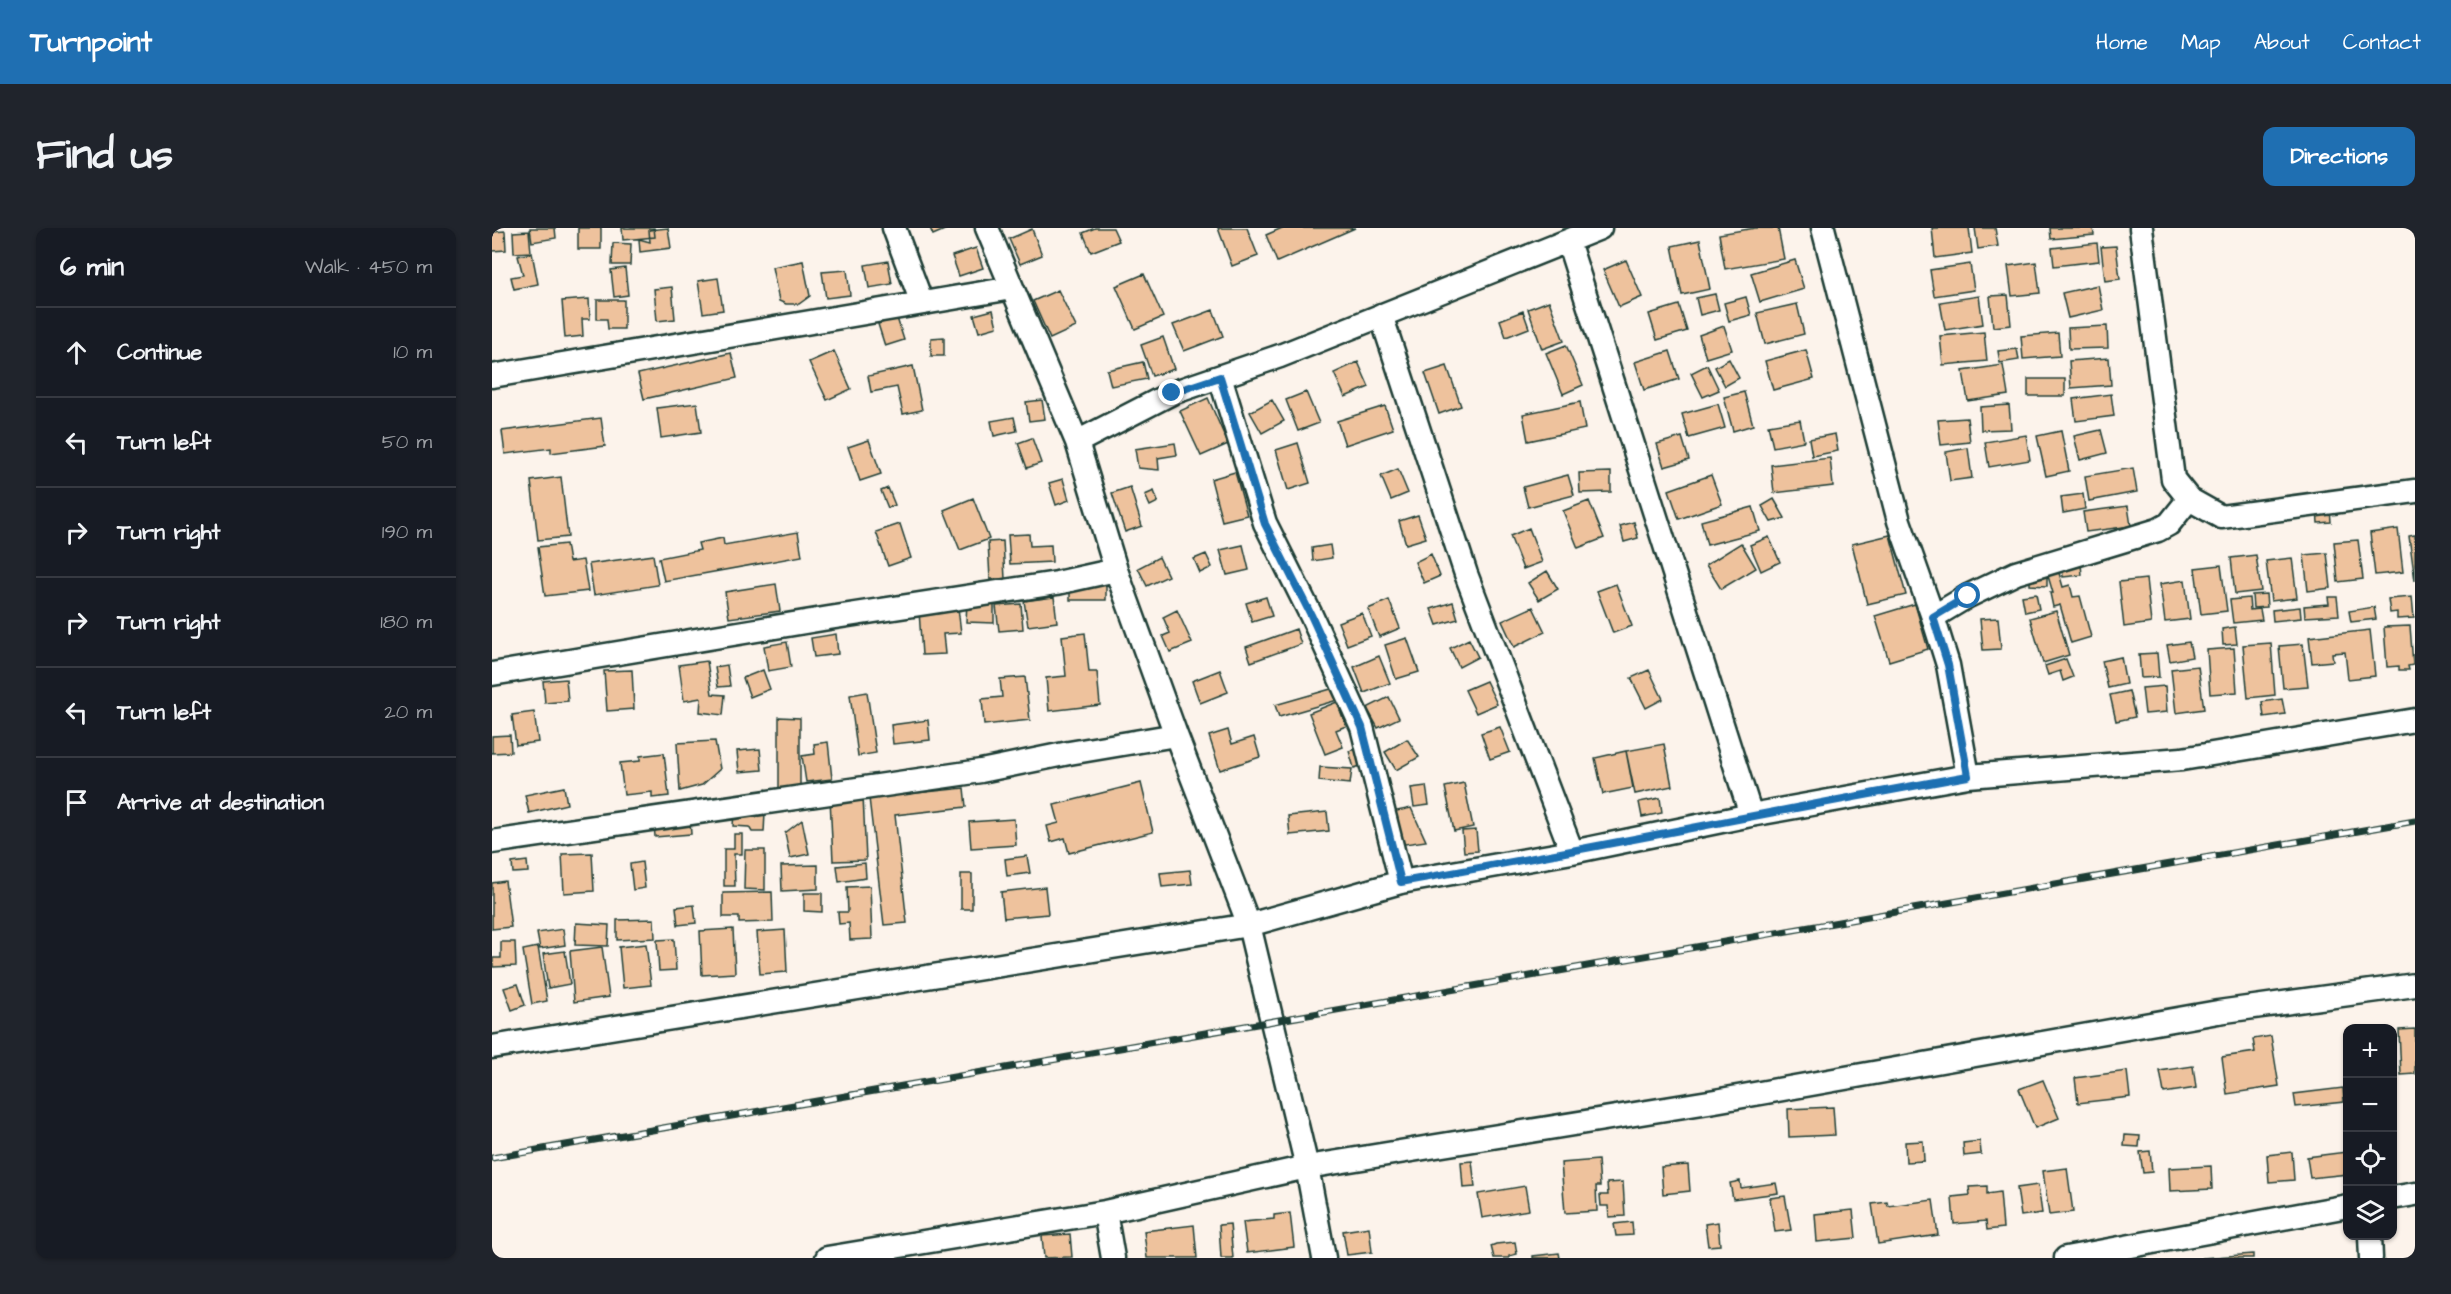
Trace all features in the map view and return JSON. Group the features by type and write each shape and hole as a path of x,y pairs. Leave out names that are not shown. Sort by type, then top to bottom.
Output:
{"street":[{"path":"894,228 921,303"},
{"path":"987,228 1077,442 1116,570 1176,735 1250,926 1307,1167 1324,1258"},
{"path":"1077,442 1172,393 1381,315 1600,228"},
{"path":"1822,228 1899,521 1948,665 1968,776"},
{"path":"2141,228 2173,479 2189,499 2221,517 2415,491"},
{"path":"1568,241 1751,815"},
{"path":"492,376 1012,288"},
{"path":"1381,315 1466,574 1572,852"},
{"path":"1220,377 1265,524 1311,615 1362,727 1401,882"},
{"path":"1933,617 1968,596 2016,573 2158,530 2169,524 2189,499"},
{"path":"492,674 1057,583 1116,570"},
{"path":"492,1047 1250,926 1401,882 1572,852 1751,815 1968,776 2182,759 2415,720"},
{"path":"492,842 981,771 1176,735"},
{"path":"827,1258 1105,1212 1307,1167 1738,1097 2218,1012 2415,985"},
{"path":"2397,1197 2415,1194"},
{"path":"2066,1258 2343,1207"},
{"path":"1105,1212 1113,1258"},
{"path":"2370,1240 2371,1258"}],"building":[{"path":"530,228 555,228 556,238 532,242"},
{"path":"578,228 601,228 601,249 578,249"},
{"path":"622,228 654,228 655,237 623,240"},
{"path":"668,228 671,248 640,252 639,239 650,242 649,230"},
{"path":"930,228 949,228 933,235"},
{"path":"1095,228 1113,228 1119,241 1091,252 1083,233"},
{"path":"1218,228 1247,228 1258,256 1232,266"},
{"path":"1282,228 1355,228 1277,262 1266,235"},
{"path":"1755,228 1778,228 1784,259 1725,269 1719,234"},
{"path":"1932,228 1969,228 1972,253 1935,258"},
{"path":"1975,228 1995,228 1998,246 1978,249"},
{"path":"2050,228 2093,228 2094,235 2051,239"},
{"path":"1032,229 1042,255 1020,264 1009,239"},
{"path":"505,231 506,250 492,251 492,232"},
{"path":"529,231 531,252 514,253 513,232"},
{"path":"1700,240 1710,289 1682,295 1672,246"},
{"path":"613,243 631,244 630,265 612,265"},
{"path":"2097,243 2099,261 2054,266 2052,248"},
{"path":"2116,246 2120,279 2105,281 2101,247"},
{"path":"976,248 983,268 959,276 952,256"},
{"path":"532,253 538,284 514,289 511,277 523,275 518,256"},
{"path":"1626,260 1642,297 1619,307 1603,270"},
{"path":"1795,260 1804,289 1760,302 1751,273"},
{"path":"803,261 810,296 799,304 786,304 779,301 772,267"},
{"path":"888,261 892,284 869,288 865,265"},
{"path":"2036,262 2040,293 2012,296 2008,266"},
{"path":"1970,264 1974,290 1934,296 1930,270"},
{"path":"625,268 628,295 614,297 611,270"},
{"path":"847,270 850,295 826,298 822,272"},
{"path":"1144,274 1163,317 1135,329 1116,286"},
{"path":"718,278 723,310 703,313 698,281"},
{"path":"2098,285 2103,310 2068,318 2062,293"},
{"path":"672,287 675,319 657,321 654,289"},
{"path":"1058,290 1076,327 1050,339 1033,301"},
{"path":"1715,294 1719,310 1700,315 1696,298"},
{"path":"2008,295 2011,325 1993,327 1990,296"},
{"path":"1979,296 1983,324 1945,330 1940,302"},
{"path":"1746,297 1751,315 1729,321 1724,303"},
{"path":"589,299 590,319 582,319 583,336 565,338 562,301"},
{"path":"597,300 624,300 624,329 608,329 607,319 597,319"},
{"path":"1549,301 1564,341 1542,349 1528,309"},
{"path":"1797,304 1804,334 1765,344 1757,313"},
{"path":"1679,305 1687,331 1657,340 1649,314"},
{"path":"993,310 997,327 979,332 974,315"},
{"path":"1213,310 1223,336 1184,351 1173,325"},
{"path":"1523,311 1529,328 1506,337 1500,320"},
{"path":"897,318 904,340 885,346 878,324"},
{"path":"1724,326 1732,350 1706,358 1699,335"},
{"path":"2107,326 2108,348 2069,349 2068,328"},
{"path":"1984,332 1987,361 1943,365 1940,336"},
{"path":"2058,333 2060,356 2023,359 2021,336"},
{"path":"944,337 944,356 931,356 931,338"},
{"path":"1163,337 1174,369 1152,376 1141,345"},
{"path":"1566,345 1583,385 1563,394 1546,353"},
{"path":"2017,349 2019,360 2000,363 1998,351"},
{"path":"1806,350 1814,379 1773,390 1765,361"},
{"path":"834,351 851,389 827,400 809,362"},
{"path":"1670,351 1679,379 1644,390 1635,362"},
{"path":"731,353 737,378 644,399 638,374"},
{"path":"2109,358 2111,385 2071,388 2069,361"},
{"path":"1729,359 1739,378 1725,386 1715,367"},
{"path":"1143,362 1147,379 1111,386 1107,370"},
{"path":"1358,362 1369,387 1345,397 1334,373"},
{"path":"1707,365 1719,390 1703,397 1691,373"},
{"path":"2003,365 2008,395 1968,401 1963,371"},
{"path":"913,366 922,410 903,414 897,387 871,392 868,376"},
{"path":"1447,366 1461,406 1439,414 1425,373"},
{"path":"2028,379 2065,379 2065,396 2028,396"},
{"path":"1306,392 1319,423 1298,431 1286,400"},
{"path":"1744,392 1753,425 1733,431 1724,397"},
{"path":"2111,394 2114,416 2076,421 2073,399"},
{"path":"1208,398 1228,444 1201,456 1180,411"},
{"path":"1042,400 1045,419 1029,421 1026,402"},
{"path":"1272,400 1284,421 1262,433 1250,412"},
{"path":"1580,402 1585,429 1528,441 1523,414"},
{"path":"697,403 701,432 661,438 657,408"},
{"path":"1718,404 1725,428 1689,438 1682,414"},
{"path":"2009,405 2011,429 1981,430 1980,407"},
{"path":"1385,406 1393,429 1345,445 1337,421"},
{"path":"1014,417 1017,431 994,436 991,421"},
{"path":"601,418 605,446 551,453 551,448 505,454 502,431"},
{"path":"1967,418 1970,442 1941,445 1938,420"},
{"path":"1800,420 1804,441 1773,447 1768,425"},
{"path":"2101,430 2107,453 2080,460 2074,436"},
{"path":"2061,431 2069,471 2046,476 2037,436"},
{"path":"1835,434 1838,451 1812,456 1809,439"},
{"path":"2026,435 2030,460 1989,467 1985,442"},
{"path":"1682,437 1689,460 1664,467 1657,444"},
{"path":"1032,438 1041,463 1027,468 1018,443"},
{"path":"869,440 881,474 860,481 848,447"},
{"path":"1175,443 1177,455 1158,458 1159,470 1138,468 1135,449"},
{"path":"1298,443 1310,483 1288,490 1276,450"},
{"path":"1968,448 1972,478 1950,481 1946,452"},
{"path":"1830,458 1833,486 1774,493 1771,465"},
{"path":"2133,468 2137,492 2089,501 2085,476"},
{"path":"1398,469 1408,493 1391,500 1381,476"},
{"path":"1235,472 1247,515 1222,521 1211,479"},
{"path":"1611,472 1611,492 1580,493 1579,473"},
{"path":"1568,475 1574,495 1528,507 1523,487"},
{"path":"1711,475 1722,504 1679,519 1669,490"},
{"path":"561,477 568,537 538,540 531,481"},
{"path":"1063,479 1069,500 1056,505 1049,483"},
{"path":"1130,487 1142,526 1125,532 1112,493"},
{"path":"888,488 895,505 888,508 881,491"},
{"path":"1154,491 1158,502 1150,506 1145,495"},
{"path":"2083,494 2085,509 2063,513 2061,497"},
{"path":"973,498 989,539 960,550 944,510"},
{"path":"1774,499 1785,518 1771,522 1762,506"},
{"path":"1589,501 1604,538 1578,548 1563,511"},
{"path":"2128,506 2131,526 2086,532 2083,512"},
{"path":"1753,507 1760,531 1707,545 1701,521"},
{"path":"2330,509 2331,522 2318,523 2317,510"},
{"path":"1418,515 1426,538 1406,544 1399,521"},
{"path":"1634,522 1638,538 1624,542 1620,526"},
{"path":"900,524 911,558 888,566 876,532"},
{"path":"1529,528 1542,562 1523,569 1510,536"},
{"path":"2398,529 2403,572 2375,575 2370,533"},
{"path":"798,532 802,556 664,581 659,558 700,550 698,543 723,538 724,545"},
{"path":"1029,534 1030,546 1051,545 1052,562 1010,564 1008,535"},
{"path":"1890,535 1906,595 1867,604 1852,544"},
{"path":"2415,535 2415,581 2409,536"},
{"path":"1769,537 1780,562 1761,571 1750,545"},
{"path":"2358,540 2363,579 2338,582 2334,542"},
{"path":"1003,541 1005,579 990,579 988,542"},
{"path":"1741,543 1756,568 1721,589 1706,565"},
{"path":"566,544 569,562 583,560 588,591 545,596 538,547"},
{"path":"1243,545 1249,570 1227,575 1220,550"},
{"path":"1330,545 1332,558 1313,561 1312,548"},
{"path":"2327,553 2331,588 2308,591 2304,555"},
{"path":"1206,554 1212,567 1200,573 1194,559"},
{"path":"1431,554 1440,576 1424,583 1415,562"},
{"path":"653,555 658,585 594,595 589,564"},
{"path":"2256,555 2261,591 2235,594 2231,558"},
{"path":"1159,557 1168,576 1147,586 1138,568"},
{"path":"2292,558 2297,598 2271,601 2266,561"},
{"path":"2081,564 2082,575 2063,577 2062,566"},
{"path":"2221,565 2227,611 2201,614 2195,568"},
{"path":"2057,566 2063,587 2070,585 2073,597 2080,596 2091,637 2071,643 2060,605 2053,607 2050,593 2053,593 2046,569"},
{"path":"1547,571 1558,589 1539,600 1528,583"},
{"path":"2030,573 2047,574 2047,586 2030,585"},
{"path":"2146,579 2151,623 2124,627 2119,582"},
{"path":"2185,580 2190,619 2165,622 2160,584"},
{"path":"776,584 780,611 729,618 725,592"},
{"path":"1616,584 1632,626 1613,633 1597,591"},
{"path":"1070,585 1106,585 1106,600 1070,600"},
{"path":"2036,594 2039,609 2025,612 2022,596"},
{"path":"2266,594 2267,607 2253,608 2252,595"},
{"path":"1054,597 1057,622 1028,626 1024,601"},
{"path":"1266,597 1272,616 1252,622 1246,603"},
{"path":"2328,597 2337,597 2339,615 2305,617 2304,606 2329,604"},
{"path":"2412,597 2414,618 2397,619 2397,612 2390,613 2388,599"},
{"path":"2249,598 2250,610 2260,609 2262,620 2233,623 2230,600"},
{"path":"1389,600 1400,628 1379,637 1368,609"},
{"path":"967,601 994,602 994,623 966,622"},
{"path":"1453,602 1458,619 1437,625 1431,609"},
{"path":"1021,604 1023,629 999,631 996,606"},
{"path":"1915,604 1928,649 1889,661 1875,616"},
{"path":"1533,607 1545,632 1514,647 1502,621"},
{"path":"2300,607 2301,618 2273,621 2272,610"},
{"path":"2374,607 2376,619 2351,622 2349,611"},
{"path":"958,608 961,633 943,634 945,654 922,655 919,611"},
{"path":"1177,610 1192,643 1170,652 1163,636 1170,633 1163,617"},
{"path":"2056,611 2069,655 2043,663 2030,618"},
{"path":"1362,613 1371,636 1347,645 1338,622"},
{"path":"1998,618 2001,649 1983,650 1980,619"},
{"path":"2410,626 2413,665 2408,666 2409,670 2399,670 2399,666 2387,667 2384,627"},
{"path":"2235,627 2237,644 2223,645 2222,629"},
{"path":"1296,629 1301,644 1251,662 1246,647"},
{"path":"2370,630 2375,676 2348,679 2345,652 2332,653 2333,661 2312,663 2309,637"},
{"path":"1085,633 1089,672 1097,672 1100,705 1049,711 1046,678 1066,676 1062,636"},
{"path":"836,634 838,654 814,657 811,638"},
{"path":"1407,638 1419,672 1396,679 1385,645"},
{"path":"1469,639 1478,657 1459,667 1450,648"},
{"path":"787,642 791,667 768,671 764,646"},
{"path":"2189,642 2192,657 2170,661 2167,645"},
{"path":"2271,643 2275,695 2248,698 2243,645"},
{"path":"2303,644 2308,686 2283,688 2279,646"},
{"path":"2234,648 2237,692 2210,694 2207,650"},
{"path":"2157,653 2159,677 2141,678 2139,654"},
{"path":"1379,656 1390,683 1364,693 1354,667"},
{"path":"2121,657 2126,684 2108,688 2102,661"},
{"path":"2066,659 2073,677 2063,681 2060,671 2048,675 2045,666"},
{"path":"707,661 712,694 725,695 723,715 700,712 701,698 684,701 679,665"},
{"path":"727,665 730,686 718,687 715,667"},
{"path":"2198,666 2204,709 2176,713 2171,669"},
{"path":"632,670 634,709 607,711 604,671"},
{"path":"763,670 770,689 750,697 743,678"},
{"path":"1220,670 1228,692 1200,703 1192,681"},
{"path":"1649,670 1663,699 1646,708 1631,678"},
{"path":"1025,677 1030,720 984,725 982,699 1002,697 1000,679"},
{"path":"566,679 568,701 545,703 543,681"},
{"path":"1486,681 1497,704 1476,713 1465,690"},
{"path":"2165,686 2167,712 2145,714 2142,688"},
{"path":"1338,687 1341,699 1279,717 1275,705"},
{"path":"2129,691 2135,717 2116,721 2110,695"},
{"path":"867,692 876,753 858,756 850,695"},
{"path":"1389,697 1399,718 1378,728 1367,708"},
{"path":"2282,699 2285,714 2264,717 2262,702"},
{"path":"1337,702 1346,726 1336,730 1343,747 1325,754 1309,713"},
{"path":"534,712 538,742 516,745 512,715"},
{"path":"779,717 800,718 800,789 779,789"},
{"path":"928,720 930,740 893,744 891,725"},
{"path":"1500,727 1510,752 1490,759 1481,733"},
{"path":"1228,730 1232,744 1254,737 1260,757 1220,770 1209,736"},
{"path":"510,735 511,752 492,753 492,736"},
{"path":"1407,739 1419,757 1396,770 1385,752"},
{"path":"715,741 720,769 702,785 680,791 677,743"},
{"path":"828,742 832,779 806,782 802,756 815,754 814,744"},
{"path":"1664,744 1672,786 1635,794 1626,751"},
{"path":"1365,746 1370,763 1354,768 1349,751"},
{"path":"760,749 762,770 739,772 737,751"},
{"path":"1626,751 1633,788 1603,794 1595,758"},
{"path":"664,753 669,796 652,798 652,792 624,795 620,763 640,761 640,756"},
{"path":"1320,767 1352,769 1350,784 1319,781"},
{"path":"1141,783 1153,832 1069,853 1065,838 1051,842 1047,826 1059,823 1054,805"},
{"path":"1464,783 1473,827 1454,831 1445,787"},
{"path":"1426,786 1429,805 1414,807 1411,788"},
{"path":"564,787 567,804 529,813 525,795"},
{"path":"964,788 966,807 895,815 907,923 884,925 869,798"},
{"path":"863,796 866,860 833,861 830,798"},
{"path":"1660,798 1662,813 1642,817 1639,802"},
{"path":"1411,808 1426,841 1398,845 1392,812"},
{"path":"734,812 765,813 764,832 752,832 749,827 733,826"},
{"path":"1327,812 1329,831 1290,835 1288,816"},
{"path":"1014,819 1016,845 971,848 969,822"},
{"path":"690,820 691,834 655,837 654,823"},
{"path":"802,820 809,854 790,858 785,833"},
{"path":"1476,830 1478,851 1464,852 1462,831"},
{"path":"734,834 742,834 742,854 734,854 735,886 724,886 724,849 734,849"},
{"path":"745,850 765,850 765,890 744,889"},
{"path":"592,853 594,891 564,893 562,854"},
{"path":"1027,856 1030,873 1007,876 1005,859"},
{"path":"527,861 528,872 513,873 512,863"},
{"path":"642,862 645,888 633,890 630,864"},
{"path":"865,863 866,878 839,882 837,866"},
{"path":"818,865 818,889 782,891 781,866"},
{"path":"1190,870 1192,884 1162,887 1160,873"},
{"path":"961,874 972,874 972,909 961,909"},
{"path":"505,881 511,927 492,929 492,883"},
{"path":"870,886 872,939 850,940 849,923 839,924 838,912 848,912 847,887"},
{"path":"1045,887 1048,914 1004,918 1001,892"},
{"path":"772,892 773,922 739,923 739,917 723,917 723,893"},
{"path":"804,893 822,893 822,912 804,911"},
{"path":"694,905 696,923 678,925 676,907"},
{"path":"654,919 655,938 617,940 617,920"},
{"path":"576,923 609,925 608,946 575,945"},
{"path":"563,929 565,945 540,949 537,933"},
{"path":"733,929 735,973 702,975 700,931"},
{"path":"785,930 787,972 760,974 757,932"},
{"path":"674,939 676,970 659,971 657,940"},
{"path":"501,942 515,942 516,966 493,967 493,958 501,958"},
{"path":"646,944 651,985 623,988 619,947"},
{"path":"538,947 547,1001 532,1004 523,950"},
{"path":"602,947 609,997 574,1002 570,951"},
{"path":"565,951 570,984 548,988 543,954"},
{"path":"518,984 525,1005 512,1010 504,988"},
{"path":"2415,1029 2415,1074 2401,1075 2399,1030"},
{"path":"2271,1036 2279,1086 2227,1094 2222,1057 2255,1052 2253,1039"},
{"path":"2193,1066 2196,1088 2164,1093 2160,1071"},
{"path":"2127,1071 2130,1097 2078,1103 2075,1078"},
{"path":"2043,1080 2059,1118 2035,1128 2019,1089"},
{"path":"2343,1088 2343,1102 2296,1107 2294,1094"},
{"path":"1833,1107 1835,1135 1789,1137 1788,1109"},
{"path":"2125,1135 2140,1136 2139,1147 2124,1146"},
{"path":"1923,1141 1924,1161 1906,1162 1905,1142"},
{"path":"1980,1141 1981,1154 1964,1156 1963,1143"},
{"path":"2150,1151 2152,1172 2143,1173 2140,1152"},
{"path":"2292,1152 2294,1180 2269,1182 2267,1155"},
{"path":"2343,1152 2343,1175 2310,1178 2307,1157"},
{"path":"1598,1160 1600,1186 1596,1186 1597,1211 1565,1213 1561,1163"},
{"path":"1472,1161 1475,1187 1463,1188 1461,1162"},
{"path":"1688,1165 1690,1191 1663,1194 1661,1167"},
{"path":"2211,1166 2212,1189 2170,1191 2169,1168"},
{"path":"2067,1168 2073,1212 2049,1215 2043,1171"},
{"path":"1740,1181 1741,1188 1776,1183 1778,1193 1733,1199 1730,1183"},
{"path":"1623,1182 1625,1216 1609,1217 1608,1206 1601,1206 1600,1195 1608,1195 1607,1183"},
{"path":"2038,1185 2042,1213 2021,1216 2017,1188"},
{"path":"1525,1186 1529,1210 1482,1218 1478,1194"},
{"path":"1987,1186 1987,1194 2000,1192 2003,1228 1987,1230 1986,1221 1954,1224 1952,1197 1970,1195 1969,1187"},
{"path":"1785,1196 1791,1230 1775,1232 1770,1198"},
{"path":"1933,1200 1938,1235 1878,1244 1872,1204 1887,1202 1888,1206"},
{"path":"1853,1210 1856,1238 1817,1242 1815,1214"},
{"path":"1290,1213 1294,1247 1247,1253 1243,1222 1274,1219 1274,1215"},
{"path":"1632,1222 1633,1235 1616,1236 1614,1224"},
{"path":"1718,1222 1720,1245 1708,1246 1705,1224"},
{"path":"1230,1224 1233,1258 1221,1258 1219,1225"},
{"path":"1194,1225 1197,1258 1147,1258 1144,1231"},
{"path":"1369,1227 1372,1252 1347,1255 1343,1231"},
{"path":"1070,1234 1072,1257 1044,1258 1042,1236"},
{"path":"1515,1242 1517,1254 1509,1258 1494,1258 1491,1246"},
{"path":"1559,1253 1560,1258 1533,1258 1533,1256"},
{"path":"2253,1254 2253,1258 2202,1258"}],"railway":[{"path":"492,1158 2415,821"}],"route":[{"path":"1172,393 1220,377 1265,524 1311,615 1362,727 1401,882 1572,852 1751,815 1968,776 1958,731 1948,665 1933,617 1968,596"}]}
